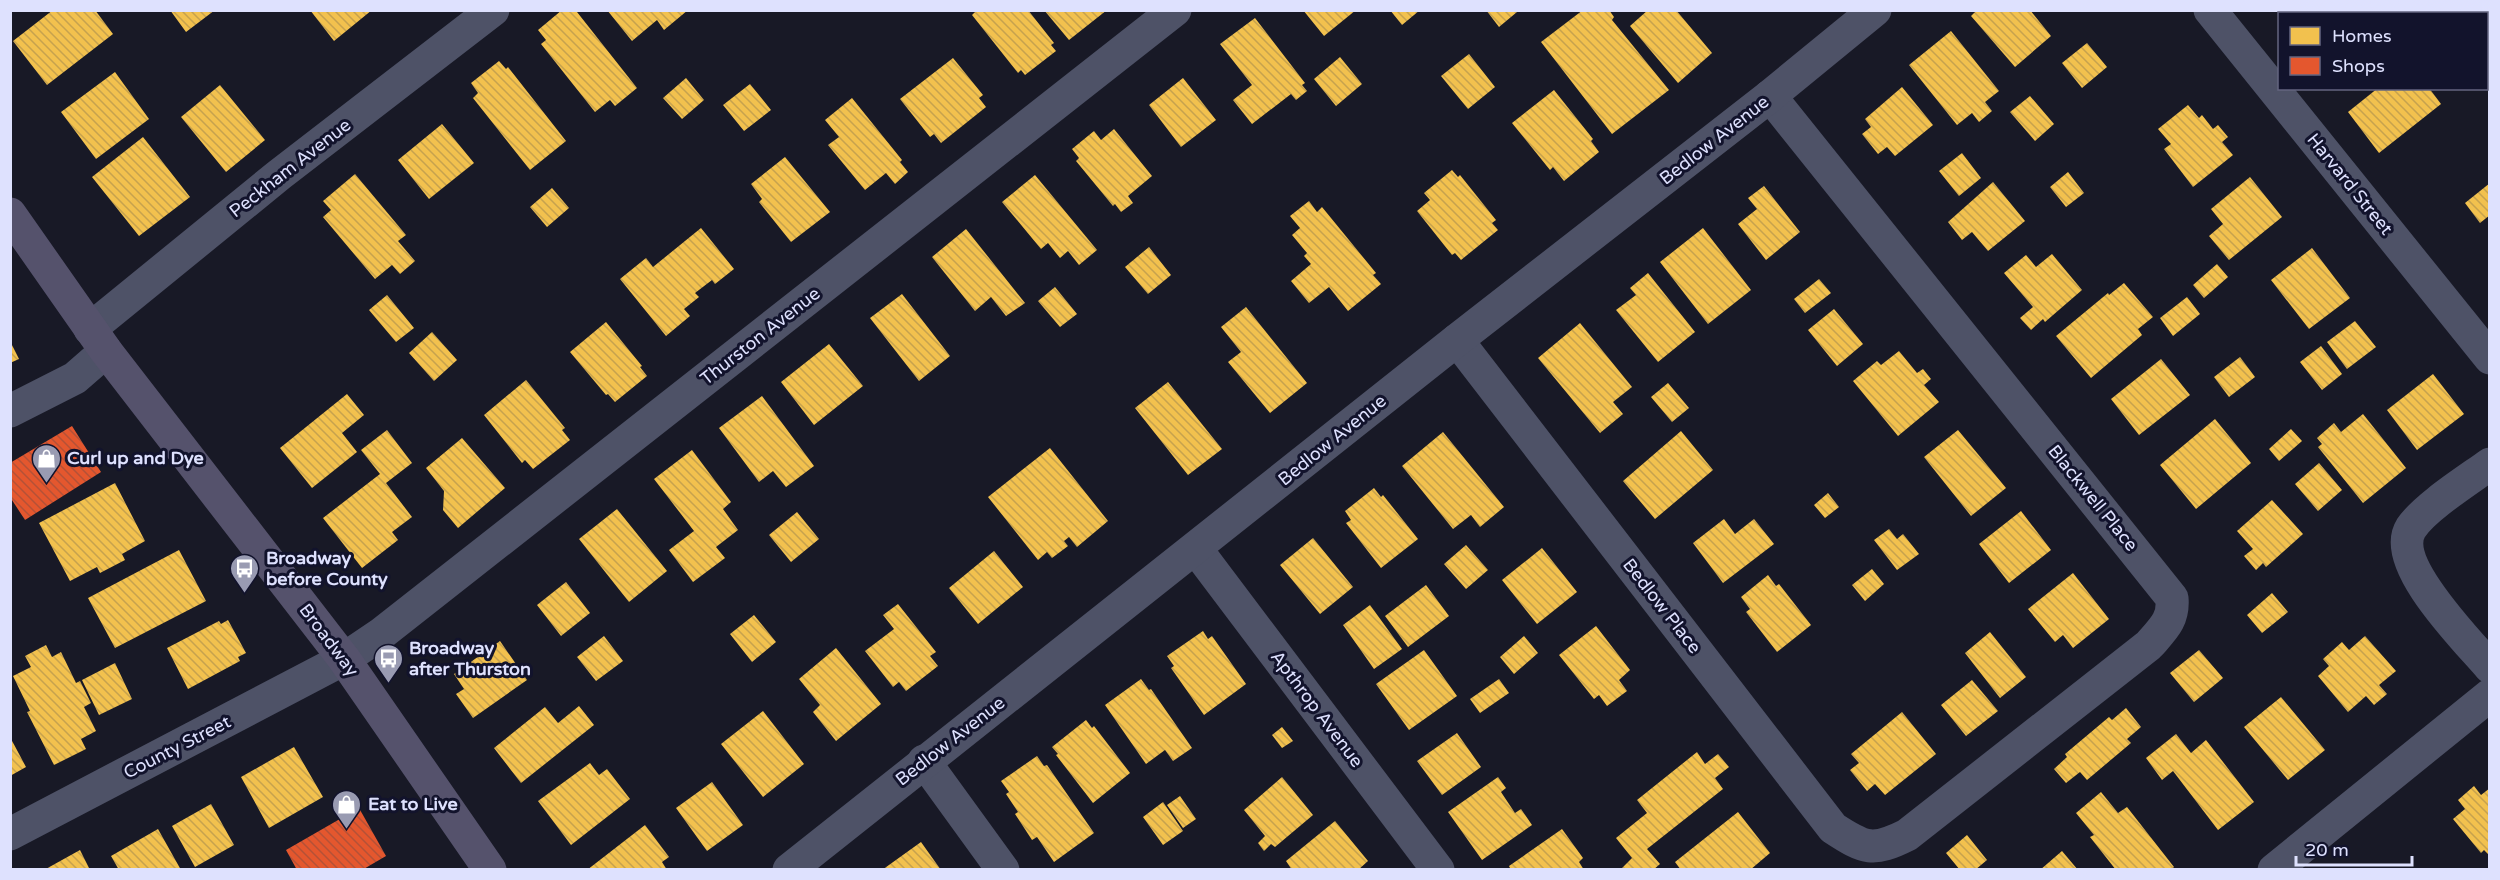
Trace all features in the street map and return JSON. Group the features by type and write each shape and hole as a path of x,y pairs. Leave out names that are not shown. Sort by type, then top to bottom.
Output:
{"main road":[{"name":"Broadway","path":"10,214 98,340 344,659 489,870"}],"street":[{"name":"Peckham Avenue","path":"10,411 75,378 98,340 279,175 493,10"},
{"name":"Thurston Avenue","path":"344,659 409,612 1175,10"},
{"name":"Bedlow Avenue","path":"789,870 1457,340 1770,96 1875,10"},
{"name":"Harvard Street","path":"2210,10 2490,358"},
{"name":"Blackwell Place","path":"1770,96 2172,598 2173,611 2149,645 1907,836 1884,846"},
{"name":"Bedlow Place","path":"1457,340 1833,828 1858,844 1884,846"},
{"path":"2490,464 2424,513 2411,528 2405,542 2411,564 2422,586 2490,667"},
{"name":"Apthrop Avenue","path":"1196,549 1438,870"},
{"name":"County Street","path":"10,834 344,659"},
{"path":"2274,870 2490,695"},
{"path":"924,761 1003,870"}],"building: Homes":[{"path":"53,10 95,10 113,34 47,85 13,41"},
{"path":"170,10 215,10 186,32"},
{"path":"310,10 372,10 334,41"},
{"path":"562,10 577,12 637,88 615,106 610,100 595,112 541,44 546,40 538,30"},
{"path":"607,10 688,10 664,30 657,20 632,41"},
{"path":"977,10 1028,10 1054,43 1051,45 1056,51 1025,75 1021,70 1018,73 972,15"},
{"path":"1044,10 1107,10 1069,40"},
{"path":"1303,10 1356,10 1324,36"},
{"path":"1390,10 1420,10 1402,25"},
{"path":"1486,10 1516,10 1517,12 1499,27"},
{"path":"1583,10 1609,10 1614,17 1612,20 1669,90 1612,134 1541,42"},
{"path":"1648,10 1676,10 1712,53 1678,83 1630,26"},
{"path":"1977,10 2030,10 2051,36 2015,67 1971,16"},
{"path":"1255,18 1305,83 1302,85 1307,91 1296,100 1291,94 1252,124 1233,100 1252,85 1220,44"},
{"path":"1951,31 1999,91 1985,102 1992,111 1979,122 1972,113 1957,125 1909,65"},
{"path":"2087,43 2107,67 2082,88 2062,63"},
{"path":"1469,54 1495,87 1468,109 1441,76"},
{"path":"1340,57 1362,84 1336,106 1314,79"},
{"path":"953,58 983,95 979,98 986,107 941,143 934,134 930,137 900,99"},
{"path":"2488,58 2490,60 2490,76 2488,77"},
{"path":"499,61 506,69 508,67 566,141 530,170 473,98 478,93 471,83"},
{"path":"115,72 149,119 96,159 61,112"},
{"path":"686,78 704,100 682,119 663,98"},
{"path":"1183,78 1216,120 1181,147 1149,105"},
{"path":"750,84 771,110 744,131 723,105"},
{"path":"220,85 265,140 226,172 181,117"},
{"path":"1902,87 1933,125 1895,156 1887,147 1878,154 1862,134 1871,127 1865,119"},
{"path":"1554,90 1593,139 1591,141 1599,152 1564,181 1553,167 1550,170 1512,123"},
{"path":"2376,90 2430,90 2441,104 2379,153 2348,112"},
{"path":"2030,96 2054,124 2035,141 2010,112"},
{"path":"852,98 902,160 900,162 908,172 895,184 886,173 865,190 828,145 839,137 825,120"},
{"path":"2188,105 2199,118 2202,115 2213,129 2218,125 2228,137 2222,142 2233,155 2193,187 2164,149 2171,144 2158,129"},
{"path":"442,124 474,163 429,199 398,160"},
{"path":"1114,129 1152,176 1128,196 1133,203 1121,212 1115,204 1113,206 1076,161 1079,158 1072,149 1094,131 1101,140"},
{"path":"143,137 190,197 139,236 92,177"},
{"path":"1962,153 1981,178 1959,196 1939,171"},
{"path":"785,157 830,212 791,242 759,202 762,199 751,184"},
{"path":"1452,170 1458,177 1460,175 1496,220 1492,223 1498,230 1461,260 1455,253 1452,255 1417,211 1430,200 1424,193"},
{"path":"2068,172 2084,193 2066,207 2050,187"},
{"path":"355,174 406,235 398,241 415,261 400,274 392,265 375,279 323,217 331,210 323,201"},
{"path":"1035,175 1097,250 1079,265 1068,251 1060,258 1048,243 1041,249 1002,202"},
{"path":"2250,177 2282,217 2229,260 2209,236 2223,224 2211,209"},
{"path":"1993,182 2025,221 1988,251 1972,232 1962,240 1948,222"},
{"path":"2490,183 2490,215 2480,223 2465,203"},
{"path":"1764,186 1800,232 1766,260 1738,224 1757,209 1748,198"},
{"path":"552,188 569,208 547,227 530,207"},
{"path":"1309,201 1317,212 1322,207 1376,273 1373,275 1381,284 1348,311 1329,287 1309,303 1291,281 1311,264 1304,256 1307,253 1292,235 1300,228 1290,216"},
{"path":"701,228 734,269 715,284 712,280 695,293 699,297 684,309 690,316 666,336 620,279 646,258 653,267"},
{"path":"1703,228 1751,290 1708,324 1660,262"},
{"path":"966,229 1025,303 1006,316 991,297 975,311 932,257"},
{"path":"1149,247 1171,275 1148,294 1125,267"},
{"path":"2312,248 2350,298 2309,329 2271,280"},
{"path":"2052,254 2082,290 2045,322 2043,319 2031,330 2020,318 2033,307 2004,273 2026,255 2036,267"},
{"path":"2217,264 2228,277 2204,298 2193,285"},
{"path":"1648,273 1695,332 1658,362 1616,310 1636,295 1630,288"},
{"path":"1819,279 1831,293 1805,313 1794,299"},
{"path":"2124,283 2153,317 2138,329 2142,335 2091,378 2056,336 2108,293 2109,295"},
{"path":"1055,287 1077,314 1060,327 1038,301"},
{"path":"902,294 950,356 919,381 870,318"},
{"path":"387,295 414,328 396,342 369,310"},
{"path":"2187,297 2200,314 2173,336 2160,318"},
{"path":"1246,307 1307,383 1270,413 1228,362 1241,352 1221,327"},
{"path":"1834,309 1863,344 1837,366 1808,330"},
{"path":"2355,321 2376,347 2347,369 2327,342"},
{"path":"606,322 642,366 640,367 647,376 615,402 608,394 606,395 570,352"},
{"path":"1580,323 1632,387 1613,402 1623,414 1600,433 1538,358"},
{"path":"432,332 457,360 434,381 409,353"},
{"path":"10,341 19,359 10,363"},
{"path":"829,344 863,386 814,425 781,382"},
{"path":"2321,346 2342,374 2322,390 2300,362"},
{"path":"1899,351 1917,373 1923,369 1931,379 1924,385 1939,402 1898,436 1853,381 1877,361 1881,365"},
{"path":"2240,357 2255,377 2229,397 2214,377"},
{"path":"2161,359 2190,395 2139,435 2111,399"},
{"path":"2433,374 2464,414 2417,450 2387,410"},
{"path":"526,380 565,428 562,430 570,440 533,469 525,460 522,463 484,415"},
{"path":"1168,382 1222,449 1188,475 1135,408"},
{"path":"1668,383 1689,408 1672,422 1651,397"},
{"path":"347,394 364,415 342,433 357,452 312,488 280,448"},
{"path":"762,396 814,466 786,487 773,471 759,482 719,428"},
{"path":"2363,414 2406,468 2363,503 2318,447 2322,444 2317,438 2334,423 2341,432"},
{"path":"2215,419 2251,463 2196,509 2160,465"},
{"path":"2291,429 2302,441 2279,461 2269,449"},
{"path":"387,430 412,463 386,483 412,517 392,532 398,540 362,568 323,518 380,474 361,450"},
{"path":"1958,430 2006,488 1971,516 1924,457"},
{"path":"1681,431 1713,470 1655,519 1623,481"},
{"path":"1443,432 1504,507 1480,527 1471,515 1453,529 1402,466"},
{"path":"462,438 505,488 458,528 443,510 444,491 426,468"},
{"path":"1050,448 1108,521 1077,547 1069,537 1064,541 1068,546 1052,558 1047,552 1038,560 988,497"},
{"path":"692,450 731,502 723,509 738,530 716,547 725,558 693,582 669,550 694,531 654,479"},
{"path":"2319,463 2342,490 2318,511 2295,484"},
{"path":"115,483 145,541 122,554 125,560 100,573 97,567 70,581 39,523"},
{"path":"1374,488 1381,497 1383,495 1418,539 1381,568 1346,523 1351,520 1345,511"},
{"path":"1828,493 1839,507 1825,518 1814,505"},
{"path":"2272,500 2303,534 2266,567 2263,563 2256,570 2244,556 2253,549 2237,531"},
{"path":"617,509 667,571 629,602 579,539"},
{"path":"2021,511 2051,550 2009,583 1979,544"},
{"path":"797,512 819,539 791,562 769,535"},
{"path":"1724,519 1735,534 1754,519 1774,544 1723,583 1693,543"},
{"path":"1889,529 1897,539 1903,534 1919,554 1897,570 1874,540"},
{"path":"1313,538 1353,587 1320,614 1280,565"},
{"path":"1466,545 1488,570 1466,589 1444,564"},
{"path":"1542,548 1577,592 1537,624 1502,580"},
{"path":"179,550 206,601 115,648 88,598"},
{"path":"994,551 1023,587 978,624 949,588"},
{"path":"1872,569 1884,584 1865,601 1852,585"},
{"path":"2073,573 2109,619 2073,648 2063,635 2055,642 2028,609"},
{"path":"1768,575 1776,586 1779,584 1811,625 1777,652 1746,612 1750,609 1741,597"},
{"path":"566,582 590,613 561,636 537,605"},
{"path":"1426,585 1449,616 1408,647 1385,616"},
{"path":"2272,593 2288,612 2262,633 2247,615"},
{"path":"898,604 936,652 930,656 938,666 906,691 899,682 893,687 865,651 894,629 883,615"},
{"path":"1370,605 1402,649 1374,669 1343,625"},
{"path":"754,615 776,642 752,662 730,634"},
{"path":"228,620 246,653 238,657 240,661 188,689 167,648 219,621 221,624"},
{"path":"1596,626 1630,670 1619,680 1627,691 1607,706 1599,695 1594,699 1559,655"},
{"path":"1203,631 1208,639 1212,636 1246,684 1204,715 1171,668 1174,666 1167,656"},
{"path":"1990,632 2026,677 2000,698 1965,653"},
{"path":"604,636 623,661 596,681 577,657"},
{"path":"1524,636 1538,653 1514,674 1500,657"},
{"path":"2365,636 2396,671 2379,685 2387,694 2374,705 2366,696 2348,712 2318,676 2329,666 2323,659 2342,642 2349,650"},
{"path":"500,641 527,680 473,718 456,694 464,689 454,674"},
{"path":"46,645 52,657 61,652 76,683 80,681 91,703 84,707 96,731 81,739 86,749 54,765 27,712 30,711 13,676 31,667 25,656"},
{"path":"836,648 881,704 836,741 813,712 820,705 799,679"},
{"path":"1424,650 1457,696 1409,730 1376,684"},
{"path":"2199,650 2223,678 2194,702 2170,673"},
{"path":"115,663 132,699 99,715 82,680"},
{"path":"1141,679 1149,690 1151,689 1192,748 1173,761 1165,750 1146,764 1105,705"},
{"path":"1499,679 1509,693 1480,713 1470,699"},
{"path":"1972,680 1998,711 1966,736 1941,705"},
{"path":"2281,697 2325,750 2288,780 2244,727"},
{"path":"579,706 594,725 521,783 494,748 545,707 558,723"},
{"path":"2126,708 2141,727 2127,739 2131,743 2087,780 2080,772 2066,783 2054,769 2067,757 2065,754 2109,717 2112,720"},
{"path":"763,711 804,764 763,797 721,744"},
{"path":"1902,712 1936,754 1885,795 1875,784 1867,791 1850,770 1859,763 1851,754"},
{"path":"1086,720 1092,728 1094,726 1130,773 1093,803 1052,747"},
{"path":"1282,727 1293,741 1282,748 1272,735"},
{"path":"1457,733 1481,767 1442,795 1417,761"},
{"path":"2176,734 2191,753 2206,740 2254,802 2218,830 2173,771 2162,780 2146,758"},
{"path":"10,737 26,767 10,776"},
{"path":"294,747 323,797 269,828 241,777"},
{"path":"1697,752 1705,764 1718,754 1729,767 1715,778 1723,789 1647,849 1660,864 1653,870 1620,870 1632,858 1616,838 1647,813 1637,800"},
{"path":"1037,756 1044,766 1047,765 1094,833 1054,862 1037,837 1032,840 1015,814 1018,812 1006,794 1009,792 1001,781"},
{"path":"590,763 599,775 607,769 630,799 571,845 538,801"},
{"path":"1282,777 1313,815 1275,847 1271,844 1264,851 1258,843 1265,836 1244,810"},
{"path":"1498,777 1506,788 1501,792 1515,813 1521,809 1532,825 1482,860 1448,812"},
{"path":"712,782 743,825 707,851 676,808"},
{"path":"2474,786 2481,795 2490,788 2490,856 2484,850 2481,853 2453,819 2465,809 2458,800"},
{"path":"2101,792 2118,813 2127,807 2174,867 2171,870 2116,870 2090,837 2094,835 2076,813"},
{"path":"1180,796 1196,819 1183,828 1167,805"},
{"path":"1163,802 1183,831 1163,845 1143,817"},
{"path":"211,804 234,845 195,867 172,826"},
{"path":"1738,812 1770,853 1750,870 1681,870 1675,862"},
{"path":"1335,821 1368,861 1358,870 1292,870 1286,861"},
{"path":"645,825 669,857 662,862 667,870 587,870"},
{"path":"158,829 181,870 119,870 111,856"},
{"path":"1562,829 1583,858 1579,862 1584,870 1511,870 1509,866"},
{"path":"1967,835 1987,860 1975,870 1960,870 1946,853"},
{"path":"921,842 941,870 882,870"},
{"path":"80,850 90,870 44,870"},
{"path":"2062,851 2078,870 2040,870"}],"building: Shops":[{"name":"Curl up and Dye","path":"72,426 101,472 25,520 10,497 10,463"},
{"name":"Eat to Live","path":"359,808 386,856 362,870 297,870 286,850"}],"place":[{"name":"Curl up and Dye","path":"46,484"},
{"name":"Broadway before County","path":"245,594"},
{"name":"Broadway after Thurston","path":"388,684"},
{"name":"Eat to Live","path":"347,830"}]}
